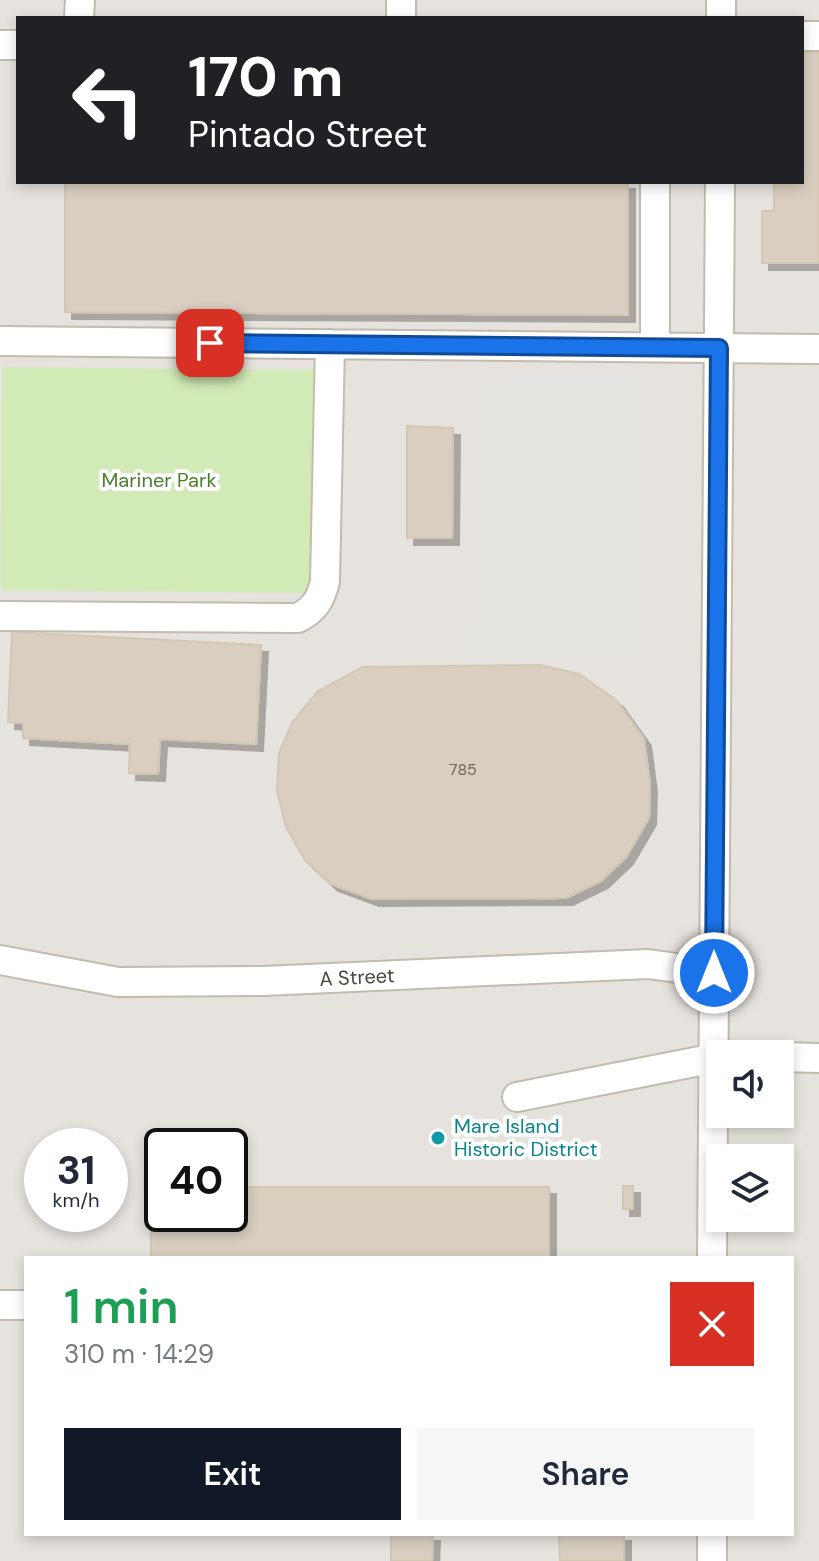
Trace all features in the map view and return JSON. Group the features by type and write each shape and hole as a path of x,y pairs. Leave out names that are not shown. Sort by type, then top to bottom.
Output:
{"street":[{"path":"655,184 655,347"},
{"path":"716,1040 714,973 720,184"},
{"path":"0,341 819,349"},
{"path":"0,616 298,618 311,611 322,597 325,581 330,344"},
{"name":"A Street","path":"0,960 118,982 263,981 648,964 714,973"},
{"path":"794,1057 819,1058"},
{"path":"517,1097 706,1059"},
{"path":"712,1256 715,1128"},
{"path":"0,1305 24,1305"},
{"path":"712,1536 712,1561"}],"shaded area":[{"path":"0,0 819,0 819,1561 0,1561"},
{"path":"471,371 652,379 649,661 465,656"}],"green space":[{"name":"Mariner Park","path":"2,367 316,370 315,593 1,590"}],"building":[{"path":"804,53 819,53 819,263 762,263 762,211 774,211 774,184 804,184"},
{"path":"65,184 628,184 628,315 65,312"},
{"path":"407,426 453,428 452,538 407,538"},
{"path":"12,632 261,645 256,744 160,739 158,774 129,773 130,744 23,738 23,723 8,722"},
{"path":"541,665 579,674 616,700 644,739 650,785 649,818 626,857 601,881 566,898 372,899 331,884 305,860 286,827 277,791 279,753 292,723 318,691 363,667"},
{"path":"623,1186 633,1186 633,1209 623,1209"},
{"path":"248,1187 549,1187 549,1256 151,1256 151,1232 248,1232"},
{"path":"391,1536 433,1536 432,1561 391,1561"},
{"path":"559,1536 624,1536 624,1561 560,1561"}],"place":[{"name":"Mare Island Historic District","path":"438,1138"}],"route":[{"path":"210,343 719,348 714,973"}]}
